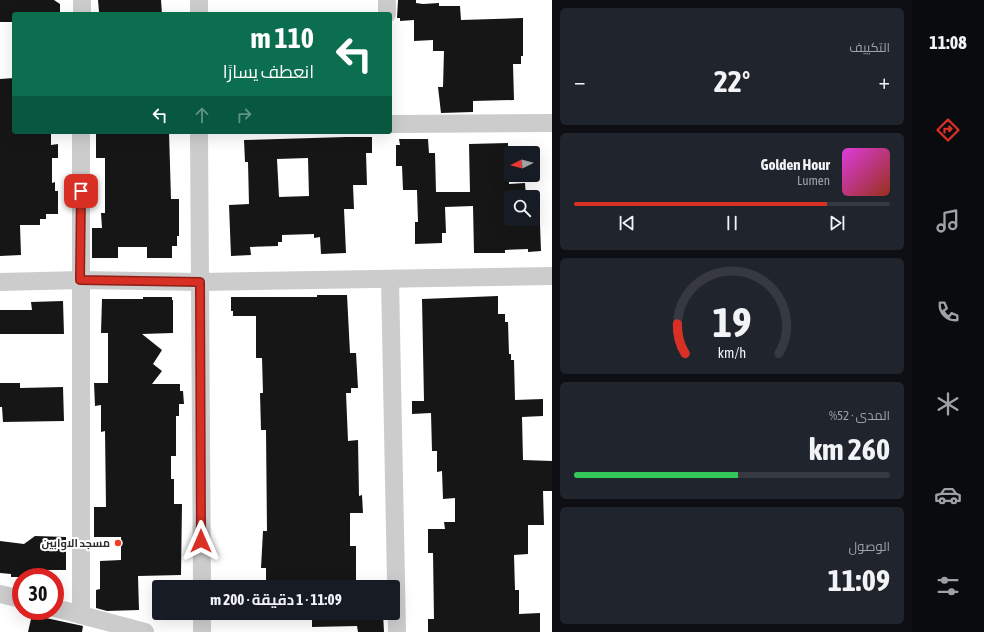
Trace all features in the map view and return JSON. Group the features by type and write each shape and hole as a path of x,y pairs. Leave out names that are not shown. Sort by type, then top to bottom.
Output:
{"street":[{"path":"82,0 82,12"},
{"path":"199,0 199,12"},
{"path":"387,0 387,12"},
{"path":"392,124 552,123"},
{"path":"80,615 81,134"},
{"path":"199,134 202,580"},
{"path":"0,282 80,280 200,282 552,276"},
{"path":"390,279 397,632"},
{"path":"0,594 12,597"},
{"path":"64,611 145,632"},
{"path":"202,620 202,632"}],"building":[{"path":"0,0 54,0 60,4 60,12 12,12 12,22 0,22"},
{"path":"98,0 161,0 162,12 99,12"},
{"path":"398,0 416,0 416,3 423,4 439,3 439,6 460,6 461,20 523,18 523,56 521,56 521,64 513,64 514,100 473,101 473,112 441,113 438,87 443,87 444,51 433,51 433,40 414,41 414,20 400,21 400,18 397,18"},
{"path":"12,78 12,134 51,134 51,145 58,144 58,158 52,158 52,183 55,182 55,191 58,191 58,214 46,214 46,219 40,219 40,225 20,225 21,255 0,256 0,79"},
{"path":"96,134 169,134 171,199 179,199 179,236 177,236 177,246 172,246 172,258 147,258 147,247 118,247 118,258 92,258 92,228 102,228 101,213 105,213 105,158 96,158"},
{"path":"372,137 372,153 366,153 367,185 353,185 354,209 344,209 346,253 321,254 320,237 314,238 314,234 282,235 282,242 278,242 278,246 250,247 251,255 231,256 229,205 249,204 248,162 245,162 244,140","holes":["308,158 309,196 279,197 277,159"]},
{"path":"399,139 428,139 429,153 435,153 436,192 470,192 469,144 508,143 508,146 504,146 504,182 509,182 509,184 525,183 526,190 504,190 504,226 540,226 540,224 541,251 528,252 528,249 505,250 505,253 474,253 473,206 445,207 446,233 442,233 442,243 415,244 415,222 418,222 417,190 403,190 402,166 396,166 396,145 400,145"},
{"path":"317,295 347,295 350,353 356,353 358,388 351,388 351,393 346,393 348,441 358,440 359,496 362,495 363,513 350,513 350,546 356,546 356,580 266,580 266,568 261,568 263,531 267,531 266,430 261,430 260,393 263,393 262,358 256,358 256,316 233,316 233,311 231,311 231,297 317,297"},
{"path":"498,296 498,314 505,314 505,322 508,322 509,354 511,354 511,360 514,360 515,400 543,399 543,416 522,417 523,460 552,461 552,491 543,491 544,525 528,525 528,554 514,555 515,590 519,590 519,614 540,613 540,632 428,632 428,619 434,619 433,553 428,553 428,529 445,529 444,522 455,522 455,498 443,499 442,471 437,472 437,451 432,451 431,413 412,414 412,401 424,401 422,299"},
{"path":"143,297 172,297 173,300 173,333 142,334 162,350 153,364 162,371 152,384 180,384 180,391 183,391 184,404 179,404 179,416 176,416 176,456 171,456 171,479 174,479 174,504 182,504 181,575 138,576 139,610 107,611 96,608 96,590 100,589 100,561 121,560 121,537 94,537 94,507 106,507 105,431 101,432 101,405 95,406 94,383 108,383 108,333 101,333 102,299 143,299"},
{"path":"63,301 64,334 0,334 0,310 32,310 31,302"},
{"path":"0,383 20,383 20,388 63,387 64,421 3,422 2,407 0,407"},
{"path":"35,536 66,537 66,570 64,570 64,568 12,568 12,577 11,574 0,573 0,541 24,544"},
{"path":"31,620 55,620 83,626 82,632 28,632"},
{"path":"312,620 383,620 384,632 358,632 357,626 312,627"}],"place":[{"name":"مسجد الاوابين","path":"118,543"}],"route":[{"path":"81,191 80,280 200,282 201,541"}]}
